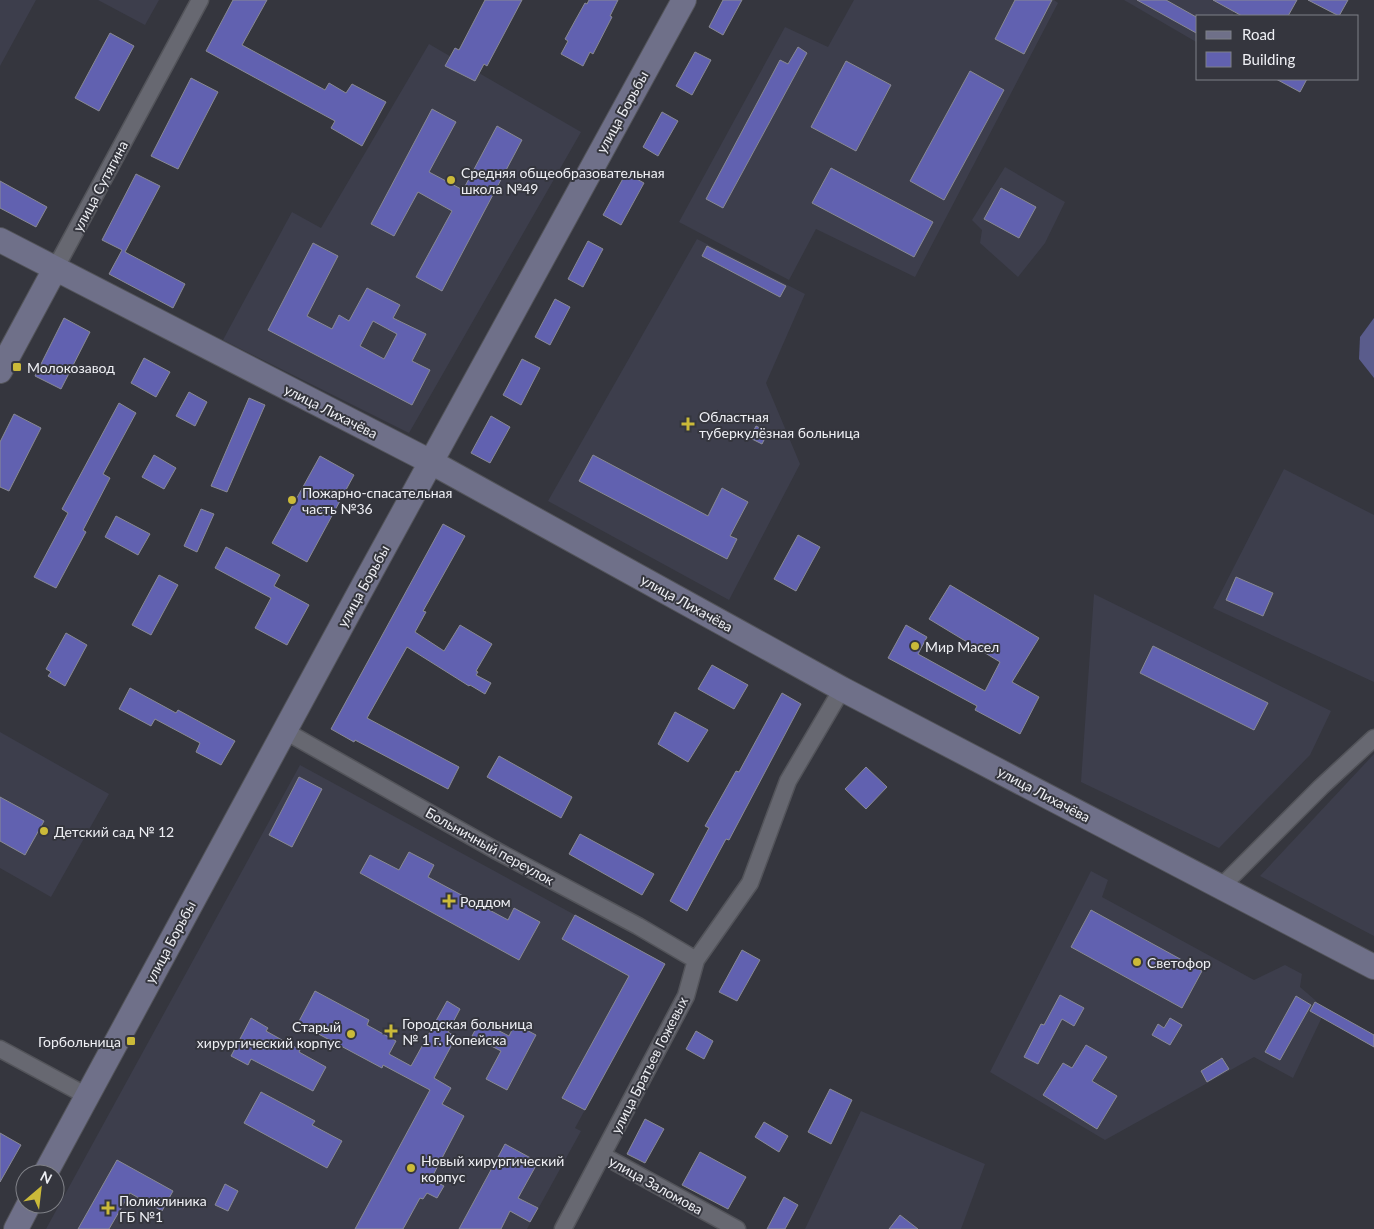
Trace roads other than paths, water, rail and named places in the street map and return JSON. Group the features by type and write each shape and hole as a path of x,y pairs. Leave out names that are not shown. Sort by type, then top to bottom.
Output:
{"main road":[{"name":"улица Борьбы","path":"50,1164 684,0"},
{"name":"улица Лихачёва","path":"0,240 431,462 842,688 1374,967"},
{"name":"улица Сутягина","path":"0,372 55,269"},
{"path":"16,1229 24,1214"}],"street":[{"name":"улица Сутягина","path":"55,269 200,0"},
{"name":"улица Братьев Гожевых","path":"563,1229 686,996 696,960 750,883 788,781 842,688"},
{"name":"Больничный переулок","path":"284,732 495,850 638,926 696,960"},
{"path":"1221,887 1374,738"},
{"path":"0,1049 87,1096"},
{"name":"улица Заломова","path":"602,1155 737,1229"}],"place":[{"name":"Средняя общеобразовательная школа №49","path":"451,180"},
{"name":"Молокозавод","path":"17,367"},
{"name":"Областная туберкулёзная больница","path":"688,424"},
{"name":"Пожарно-спасательная часть №36","path":"292,500"},
{"name":"Мир Масел","path":"915,646"},
{"name":"Детский сад № 12","path":"44,831"},
{"name":"Роддом","path":"449,901"},
{"name":"Светофор","path":"1137,962"},
{"name":"Городская больница № 1 г. Копейска","path":"391,1031"},
{"name":"Старый хирургический корпус","path":"351,1034"},
{"name":"Горбольница","path":"131,1041"},
{"name":"Новый хирургический корпус","path":"411,1168"},
{"name":"Поликлиника ГБ №1","path":"108,1208"}]}
